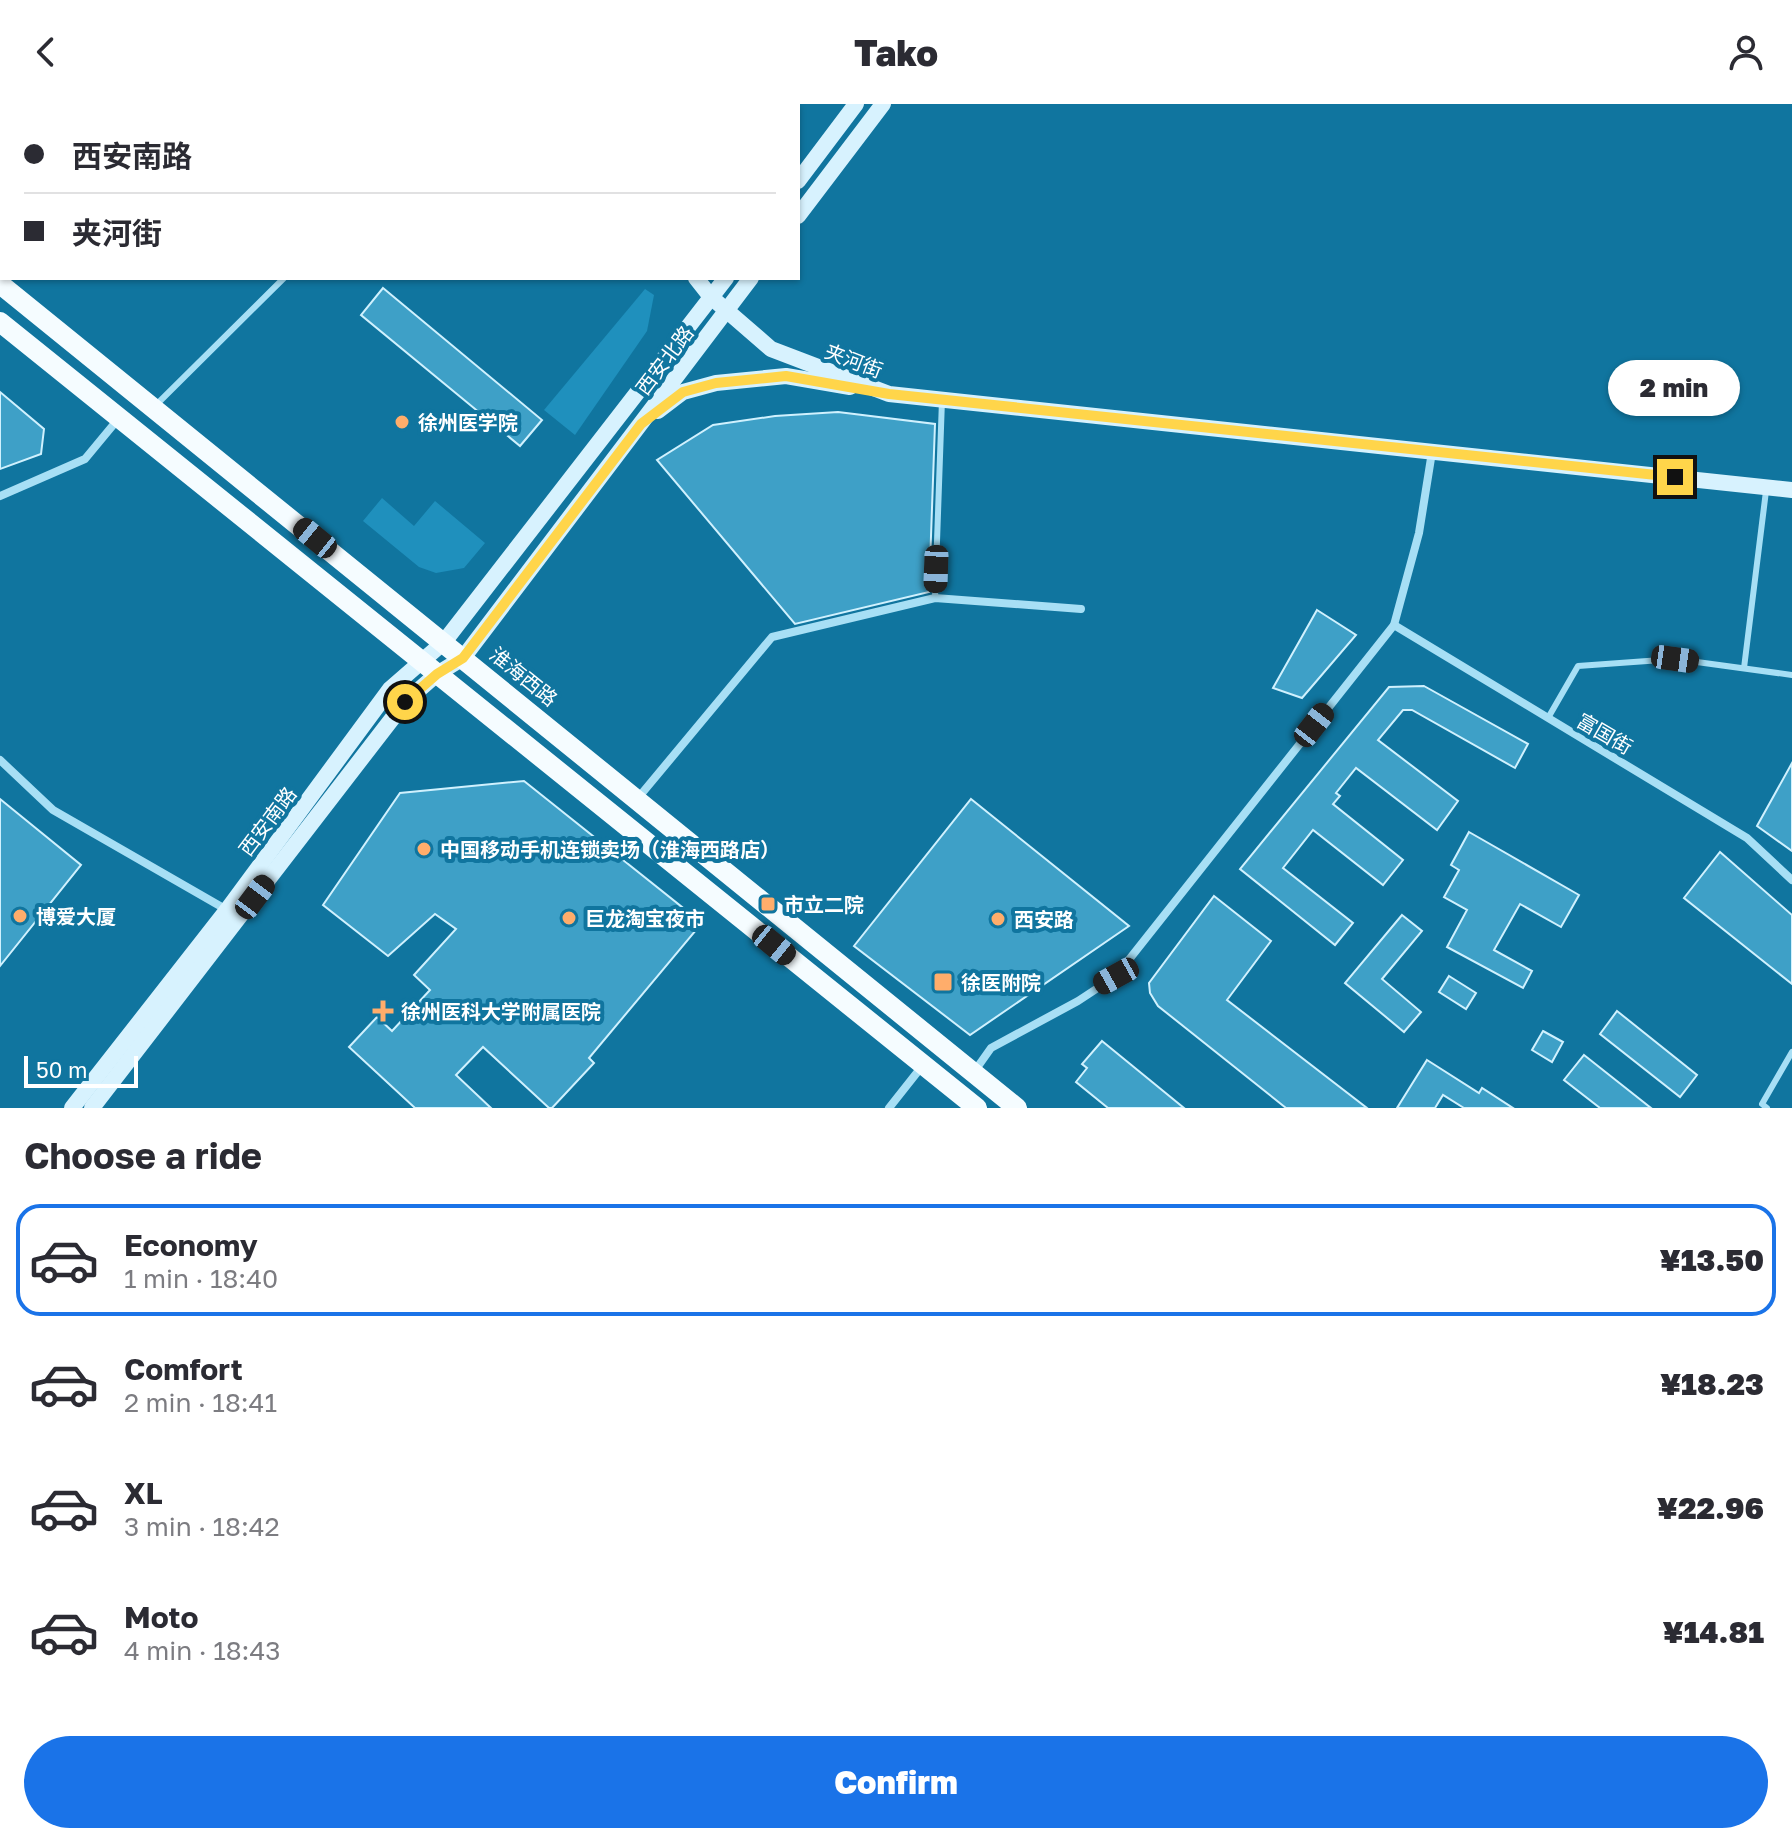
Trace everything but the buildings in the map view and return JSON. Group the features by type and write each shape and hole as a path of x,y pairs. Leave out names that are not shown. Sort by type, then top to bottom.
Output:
{"main road":[{"path":"800,178 856,104"},
{"path":"800,213 883,104"},
{"name":"夹河街","path":"698,280 711,297 771,349 889,394 1792,490"},
{"name":"西安北路","path":"444,642 724,280"},
{"name":"西安北路","path":"463,658 749,280"},
{"name":"淮海西路","path":"0,284 1017,1108"},
{"path":"0,322 977,1108"},
{"path":"641,424 683,392 716,383 786,376 889,394"},
{"name":"西安南路","path":"72,1108 227,910 390,689 444,642"},
{"name":"西安南路","path":"92,1108 405,702 437,674 463,658"}],"street":[{"path":"0,496 85,459 119,418"},
{"path":"973,1073 991,1048 1078,1001 1093,988 1116,976 1394,625 1419,533 1432,452"},
{"path":"638,799 772,637 935,598 1081,609"},
{"name":"富国街","path":"1394,625 1747,838 1792,880"},
{"path":"0,760 53,810 227,910"},
{"path":"889,1108 923,1065"}],"lane":[{"path":"153,408 282,280"},
{"path":"935,598 942,400"},
{"path":"1744,668 1766,487"},
{"path":"1548,719 1578,666 1675,659 1792,675"},
{"path":"1767,1108 1762,1104 1792,1052"}],"shaded area":[{"path":"645,289 654,295 647,331 575,435 544,410"},
{"path":"382,498 414,526 435,501 485,543 464,568 436,573 419,567 363,521"}],"place":[{"name":"徐州医学院","path":"402,422"},
{"name":"中国移动手机连锁卖场（淮海西路店）","path":"424,849"},
{"name":"市立二院","path":"768,904"},
{"name":"博爱大厦","path":"20,916"},
{"name":"巨龙淘宝夜市","path":"569,918"},
{"name":"西安路","path":"998,919"},
{"name":"徐医附院","path":"943,982"},
{"name":"徐州医科大学附属医院","path":"383,1011"}],"route":[{"path":"405,702 437,674 463,658 641,424 683,392 716,383 786,376 889,394 1675,477"}]}
